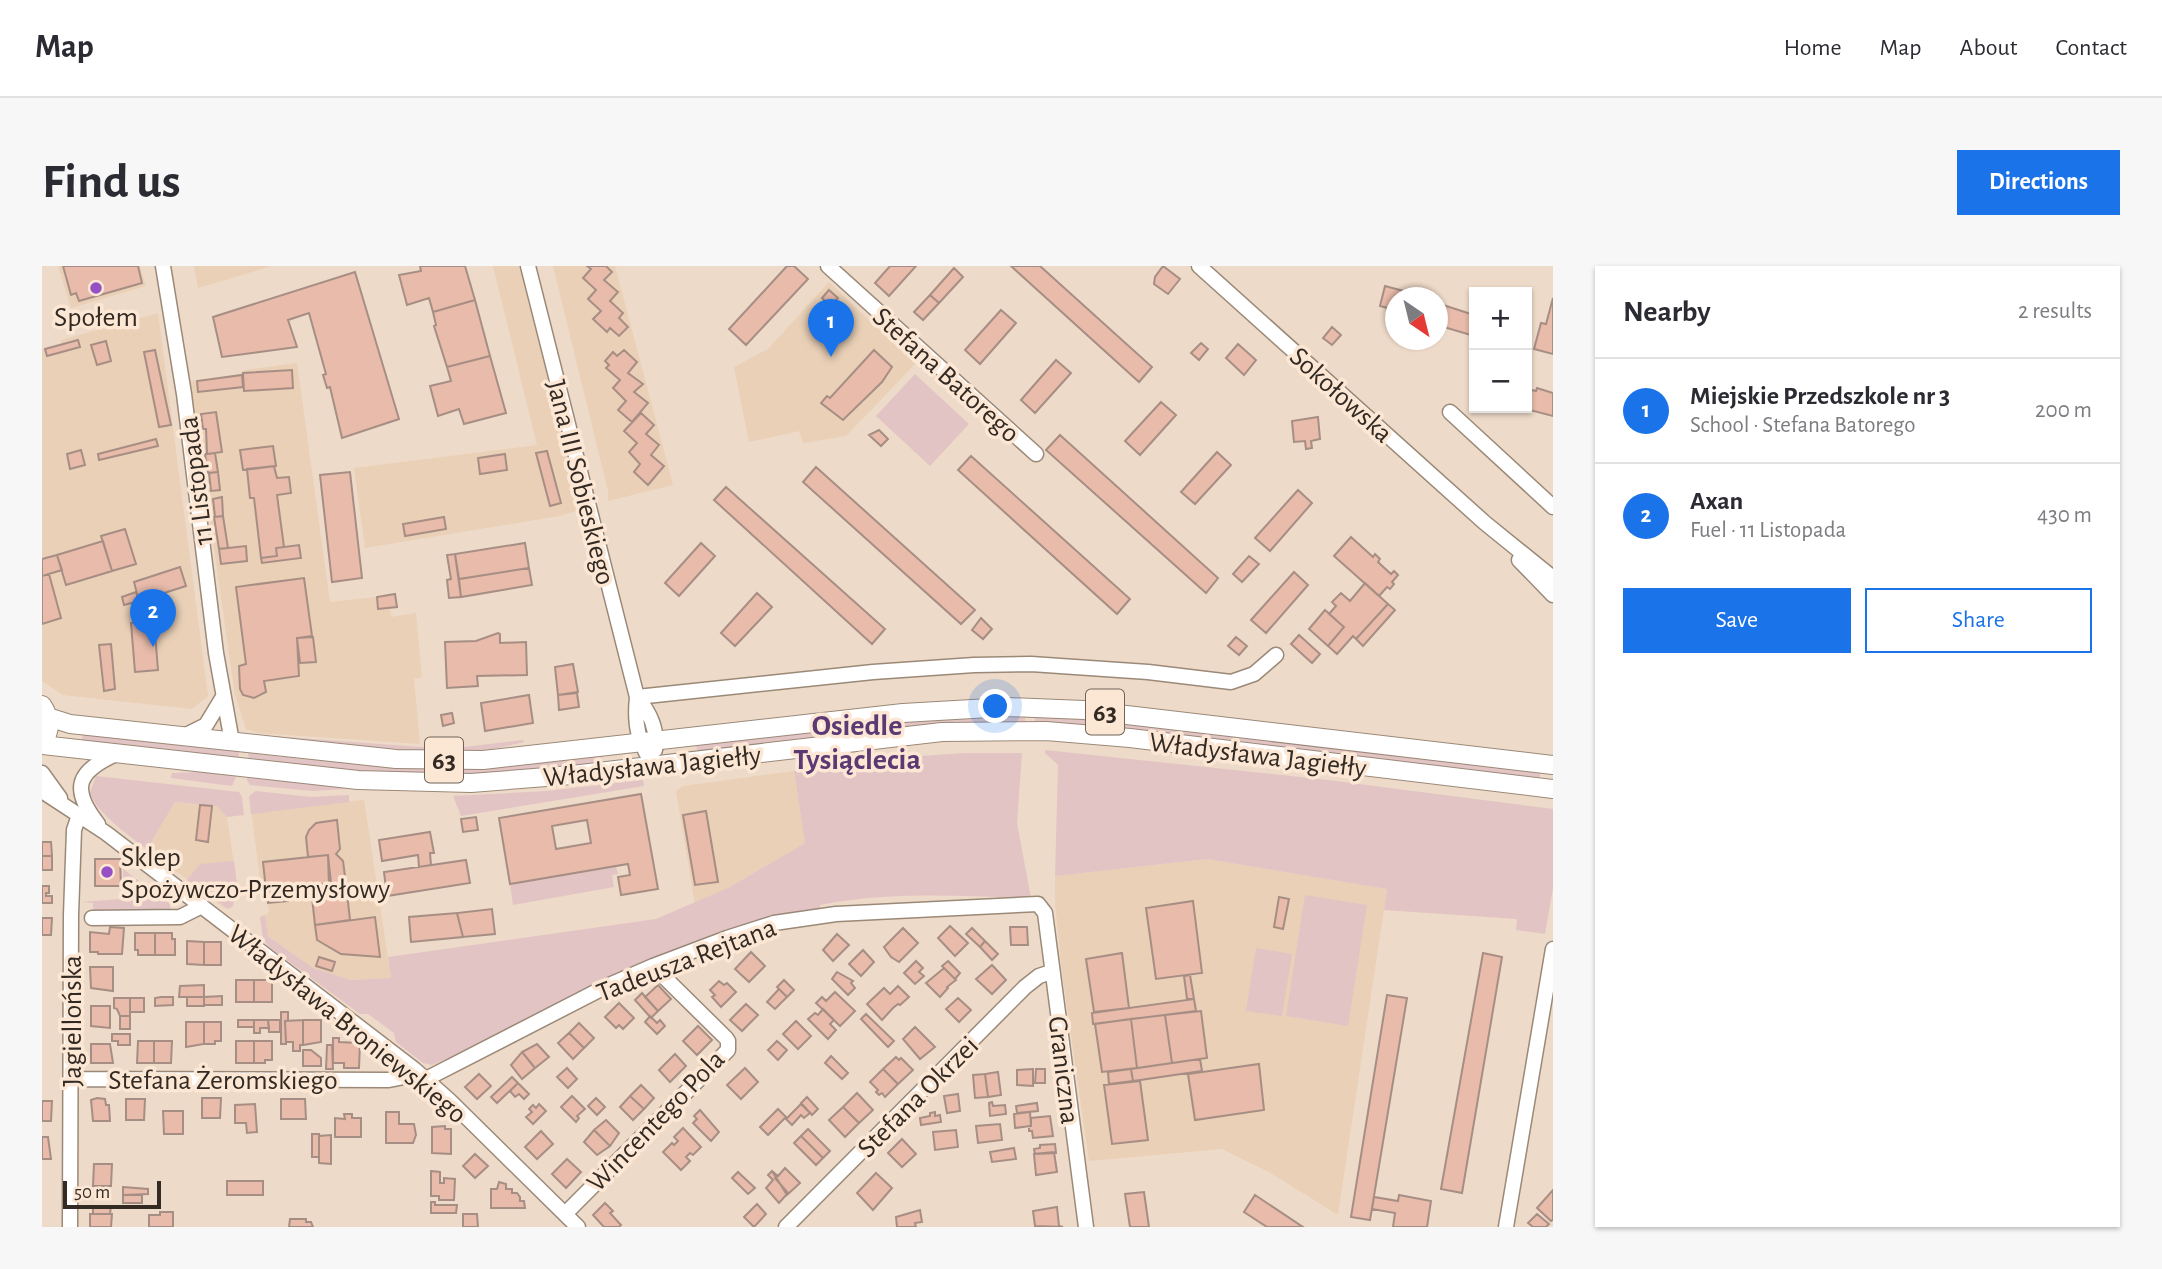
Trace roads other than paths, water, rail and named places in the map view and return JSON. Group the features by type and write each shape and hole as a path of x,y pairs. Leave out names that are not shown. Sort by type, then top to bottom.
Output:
{"main road":[{"name":"Władysława Jagiełły","path":"45,711 69,724 396,759 483,760 939,709 1030,707 1133,715 1553,765"},
{"name":"63","path":"42,745 48,732 45,711"},
{"name":"Władysława Jagiełły","path":"42,745 358,780 429,783 534,779 942,732 1046,731 1130,738 1553,789"}],"street":[{"name":"11 Listopada","path":"163,266 184,394 216,653 232,742"},
{"name":"Jana III Sobieskiego","path":"528,266 637,697 650,713 648,743 653,765"},
{"name":"Stefana Batorego","path":"828,266 1036,454"},
{"name":"Sokołowska","path":"1199,266 1485,523 1553,578"},
{"path":"1450,412 1553,507"},
{"name":"Sokołowska","path":"1485,523 1553,595"},
{"path":"637,697 873,672 974,665 1083,667 1231,682 1254,674 1276,654"},
{"path":"184,736 206,725 223,697"},
{"name":"Władysława Broniewskiego","path":"106,833 86,806 80,790 88,771 99,761 118,753"},
{"name":"Władysława Broniewskiego","path":"42,773 52,789 75,812"},
{"name":"Władysława Broniewskiego","path":"42,790 106,833 414,1069 578,1227"},
{"name":"Jagiellońska","path":"70,1227 71,915 75,812"},
{"name":"Tadeusza Rejtana","path":"426,1079 607,986 653,966 774,922 836,914 1030,904 1038,904 1045,913"},
{"path":"92,918 180,917 202,906"},
{"name":"Graniczna","path":"1045,913 1086,1227"},
{"path":"1506,1227 1553,949"},
{"name":"Wincentego Pola","path":"565,1214 728,1050 726,1038 653,966"},
{"name":"Stefana Okrzei","path":"786,1227 1025,987 1039,976 1051,972"},
{"name":"Stefana Żeromskiego","path":"71,1079 389,1080 404,1077 414,1069"}],"place":[{"name":"Społem","path":"96,288"},
{"name":"Miejskie Przedszkole nr 3","path":"831,357"},
{"name":"Axan","path":"153,647"},
{"name":"Sklep Spożywczo-Przemysłowy","path":"107,872"}],"district":[{"name":"Osiedle Tysiąclecia","path":"857,742"}]}
